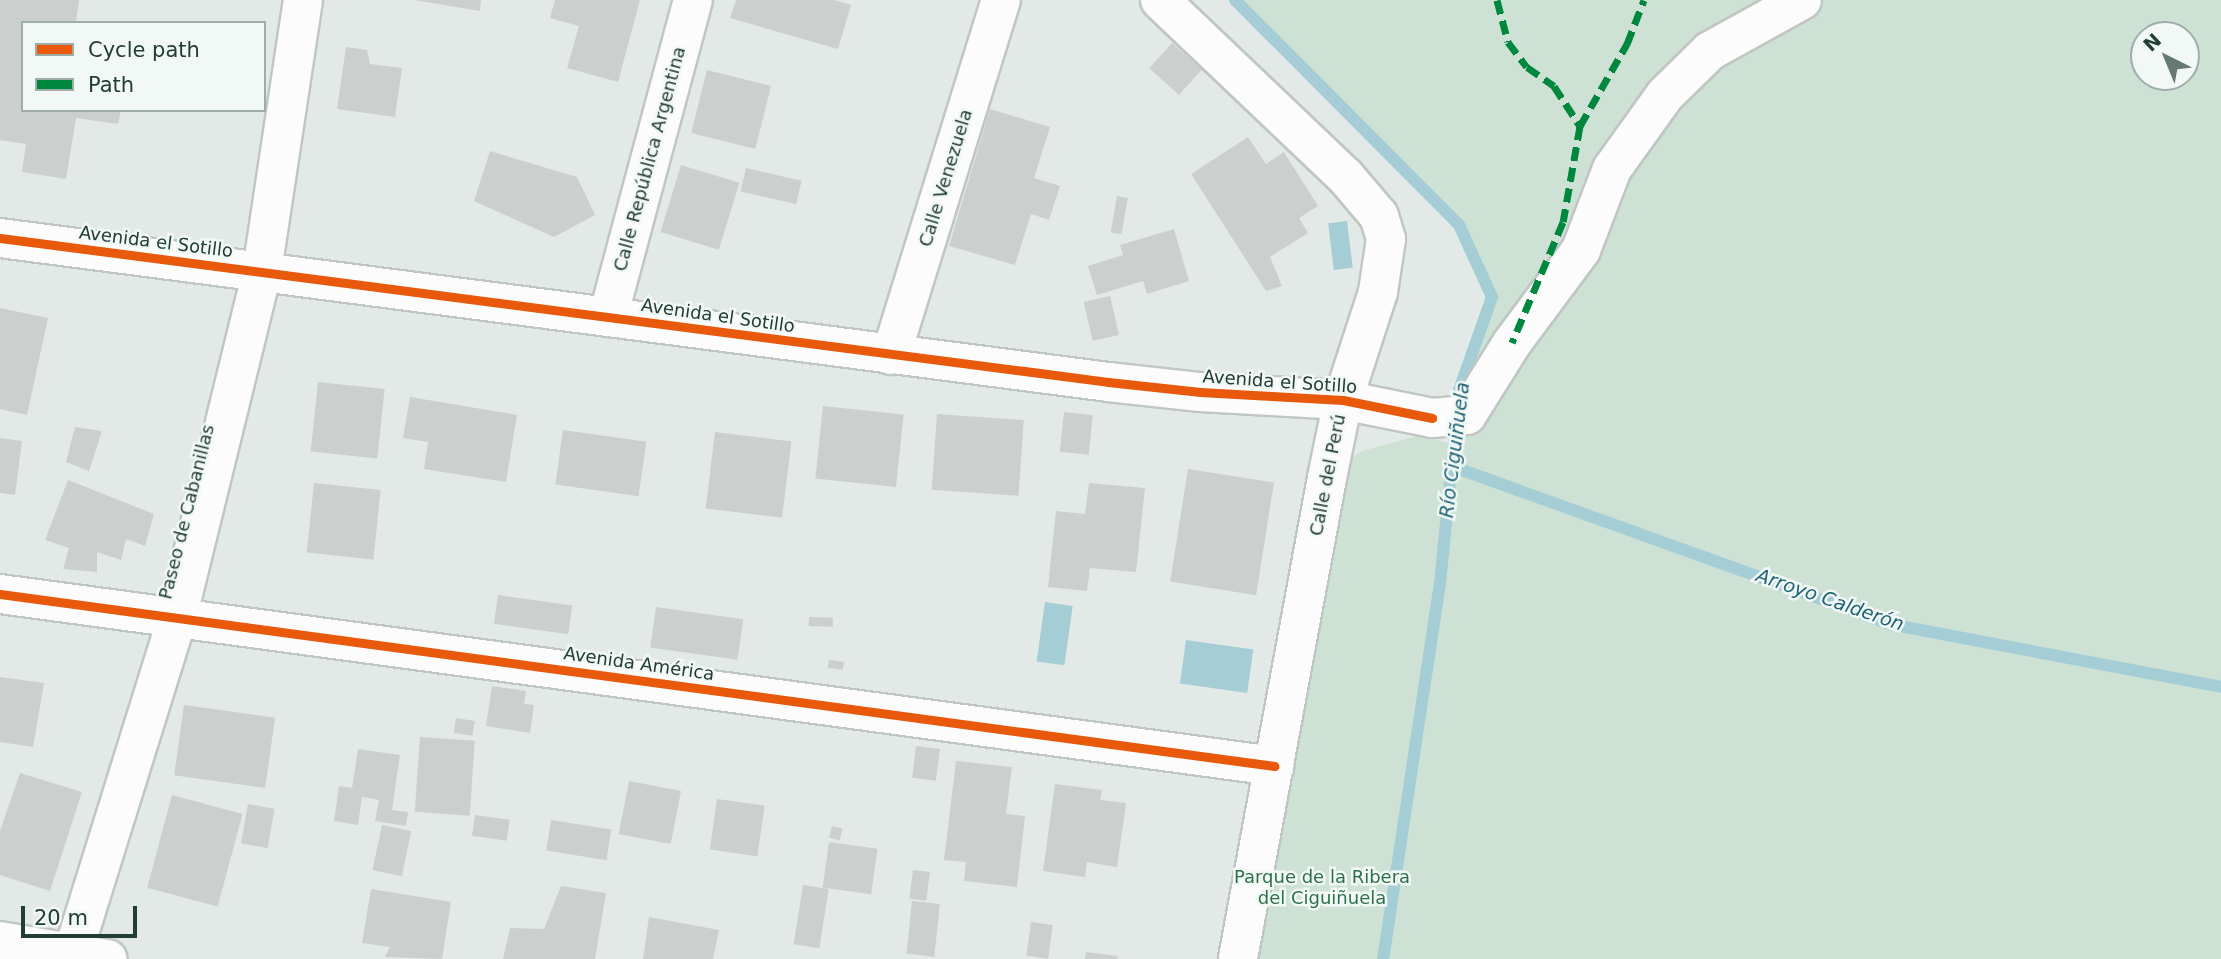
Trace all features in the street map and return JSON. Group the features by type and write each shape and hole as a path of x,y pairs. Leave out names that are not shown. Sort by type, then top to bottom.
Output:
{"street":[{"name":"Paseo de Cabanillas","path":"84,957 177,618 262,271 303,0"},
{"name":"Calle República Argentina","path":"608,317 693,0"},
{"name":"Calle Venezuela","path":"891,355 1001,0"},
{"name":"Calle del Perú","path":"1160,0 1345,176 1379,216 1386,239 1378,292 1343,400 1238,959"},
{"name":"Avenida el Sotillo","path":"0,238 891,355 1187,391 1343,400 1449,416 1512,343 1581,250 1612,169 1665,95 1710,51 1802,0"},
{"name":"Avenida América","path":"0,594 1274,766"},
{"path":"0,941 84,957"}],"green space":[{"name":"Parque de la Ribera del Ciguiñuela","path":"1235,0 2221,0 2221,959 1238,959 1350,459 1362,451 1421,435 1454,445 1459,390 1492,297 1459,225"}],"water":[{"path":"1347,221 1353,268 1334,270 1328,223"},
{"path":"1045,602 1073,606 1064,665 1037,661"},
{"path":"1186,640 1253,649 1247,693 1180,684"}],"building":[{"path":"0,0 79,0 76,21 21,21 21,112 121,112 118,124 76,118 66,179 22,172 26,144 0,140"},
{"path":"414,0 481,0 480,11"},
{"path":"555,0 640,0 618,82 567,68 579,26 550,18"},
{"path":"736,0 835,0 851,5 838,49 730,18"},
{"path":"1172,43 1202,70 1179,95 1149,68"},
{"path":"346,47 367,50 370,64 402,68 395,117 337,109"},
{"path":"707,70 771,86 755,149 691,133"},
{"path":"990,109 1050,127 1034,178 1060,186 1049,220 1031,214 1015,265 949,246"},
{"path":"1248,137 1266,164 1284,152 1318,206 1299,218 1308,233 1270,257 1282,286 1266,291 1191,174"},
{"path":"490,151 577,177 595,215 554,237 474,201"},
{"path":"681,165 739,183 719,250 661,232"},
{"path":"746,168 802,181 796,204 741,191"},
{"path":"1117,196 1128,198 1121,234 1111,232"},
{"path":"1174,229 1189,281 1147,294 1143,281 1097,295 1088,266 1123,255 1120,245"},
{"path":"1110,296 1119,335 1093,341 1084,302"},
{"path":"0,308 48,318 27,415 0,409"},
{"path":"318,382 385,389 377,459 311,452"},
{"path":"410,397 517,415 506,482 424,469 428,442 403,438"},
{"path":"823,406 904,414 896,487 815,479"},
{"path":"1064,412 1093,415 1089,455 1060,452"},
{"path":"937,414 1024,420 1018,496 932,490"},
{"path":"75,427 102,431 89,471 66,462"},
{"path":"563,430 646,442 639,496 555,484"},
{"path":"715,432 791,441 782,518 706,508"},
{"path":"0,438 22,441 15,495 0,493"},
{"path":"1188,469 1274,483 1256,595 1170,582"},
{"path":"68,480 154,514 145,546 126,539 121,560 97,552 97,572 63,569 69,548 45,540"},
{"path":"314,483 381,490 373,560 307,553"},
{"path":"1089,483 1145,488 1136,572 1090,568 1087,591 1048,587 1056,511 1085,514"},
{"path":"498,595 572,605 568,634 494,624"},
{"path":"656,607 743,619 737,660 650,648"},
{"path":"809,617 833,618 833,627 809,626"},
{"path":"829,660 844,662 843,670 828,668"},
{"path":"0,677 44,683 33,747 0,742"},
{"path":"492,686 526,691 524,704 534,705 530,733 486,726"},
{"path":"184,705 275,718 265,788 174,775"},
{"path":"456,718 475,721 472,736 454,733"},
{"path":"420,737 475,741 470,816 415,812"},
{"path":"916,746 940,749 936,781 912,778"},
{"path":"358,749 400,755 392,810 408,812 406,826 375,821 379,800 362,797 358,825 334,821 339,786 352,788"},
{"path":"956,761 1012,767 1006,814 1025,816 1017,887 964,881 966,862 944,860"},
{"path":"20,773 82,792 50,891 0,875 0,831"},
{"path":"629,781 681,791 671,844 619,834"},
{"path":"1055,784 1102,790 1100,800 1126,803 1117,867 1087,862 1085,877 1043,871"},
{"path":"172,795 243,814 218,907 147,888"},
{"path":"717,799 765,806 757,856 710,850"},
{"path":"248,804 275,809 268,848 241,843"},
{"path":"475,815 510,820 507,841 472,836"},
{"path":"551,820 611,830 606,860 546,851"},
{"path":"382,825 411,831 402,876 372,870"},
{"path":"832,826 843,829 840,840 829,838"},
{"path":"829,842 878,849 871,894 823,888"},
{"path":"913,870 930,872 926,901 909,899"},
{"path":"803,885 829,889 819,948 794,944"},
{"path":"561,886 606,893 595,959 503,959 510,928 544,929"},
{"path":"371,889 451,902 442,959 385,957 390,947 362,943"},
{"path":"912,901 940,904 934,957 906,954"},
{"path":"649,917 719,930 713,959 643,959"},
{"path":"1031,922 1053,925 1048,959 1026,956"},
{"path":"1086,952 1118,956 1117,959 1085,959"}],"waterway":[{"name":"Río Ciguiñuela","path":"1235,0 1459,225 1492,297 1459,390 1440,583 1383,959"},
{"name":"Arroyo Calderón","path":"1451,466 1889,624 2221,687"}],"marked path":[{"path":"1497,0 1508,42 1527,67 1554,86 1580,126 1563,222 1512,343"},
{"path":"1580,126 1627,44 1644,0"}],"cycle path":[{"path":"0,238 1108,382 1200,392 1343,400 1432,418"},
{"path":"0,594 1274,766"}]}
